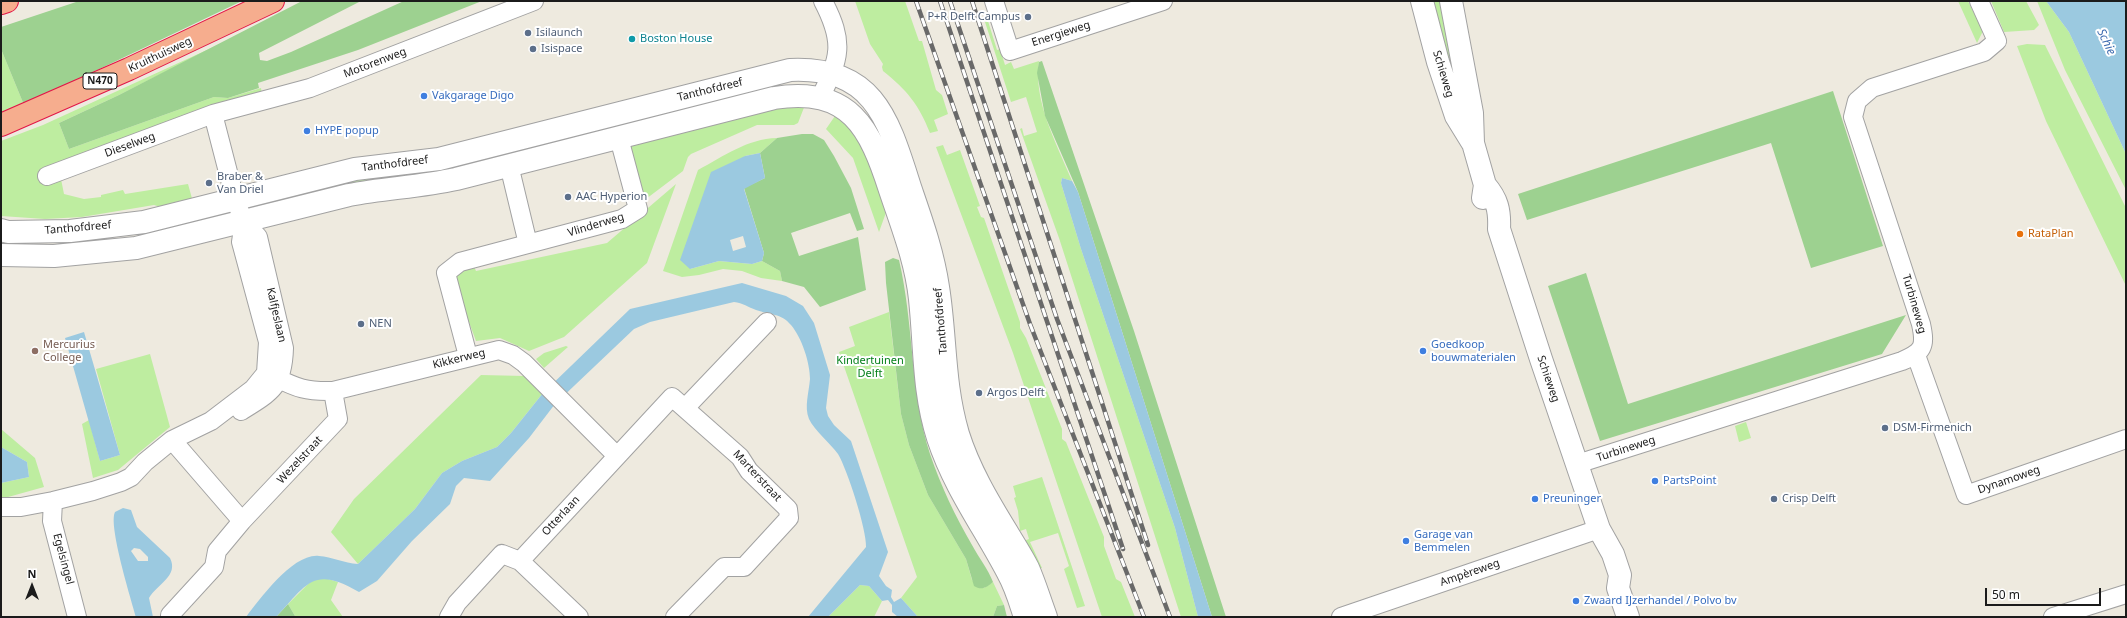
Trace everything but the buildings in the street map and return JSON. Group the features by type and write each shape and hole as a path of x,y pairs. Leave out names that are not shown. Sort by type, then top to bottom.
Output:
{"highway":[{"path":"1,3 7,1"},
{"name":"Kruithuisweg","path":"1,125 129,69 273,1"}],"street":[{"name":"Motorenweg","path":"213,114 310,88 534,1"},
{"path":"820,98 832,74 839,46 823,1"},
{"name":"Energieweg","path":"994,1 1010,51 1162,1"},
{"name":"Schieweg","path":"1422,1 1438,62 1456,116 1473,143"},
{"name":"Schieweg","path":"1451,1 1472,113 1473,143 1485,185 1483,200 1489,218 1499,229 1541,359 1599,529 1613,554 1620,575 1618,588 1628,617"},
{"name":"Turbineweg","path":"1577,464 1902,361 1916,355 1921,350 1924,342 1921,324 1853,117 1857,101 1872,88 1984,52 1996,41 1979,1"},
{"name":"Tanthofdreef","path":"1,230 8,232 70,232 144,222 355,169 439,158 790,70 812,69 843,77 861,88 880,109 887,121 933,257 939,288 947,389 958,435 982,491 1028,567 1046,617"},
{"name":"Tanthofdreef","path":"1,255 54,256 136,248 349,195 375,190 430,185 511,174 621,146 774,98 801,95 820,98 847,110 863,125 879,157 916,272 920,299 926,382 938,436 958,488 1008,573 1025,617"},
{"name":"Dieselweg","path":"47,176 213,114"},
{"name":"Kalfjeslaan","path":"213,114 235,199 244,222 242,242 268,342 273,376"},
{"name":"Vlinderweg","path":"468,356 446,273 460,262 622,219 638,209 621,146"},
{"path":"511,174 528,244"},
{"name":"Otterlaan","path":"520,560 617,456 679,403 767,322"},
{"name":"Kikkerweg","path":"273,376 298,389 315,392 333,392 468,356 499,350 513,355 540,379 617,456"},
{"name":"Dynamoweg","path":"1916,355 1966,495 2126,439"},
{"path":"1,507 21,507 53,501 93,492 121,482 131,477 145,462 172,440 211,421 253,389 273,376"},
{"name":"Wezelstraat","path":"170,615 214,567 217,551 242,521 338,419 333,392"},
{"name":"Marterstraat","path":"675,617 724,567 744,568 789,518 788,509 749,471 740,457 679,403"},
{"path":"172,440 242,521"},
{"name":"Egelsingel","path":"53,501 52,521 78,617"},
{"name":"Ampèreweg","path":"1341,617 1599,529"},
{"path":"449,617 457,602 502,554 520,560 579,617"},
{"path":"2053,617 2126,594"}],"green space":[{"path":"79,1 242,1 24,105 1,49 1,27"},
{"path":"302,1 361,1 259,53 260,60 267,61 291,52 404,1 482,1 358,50 258,83 259,88 228,98 214,97 69,149 59,123 119,95"},
{"path":"855,1 905,1 919,41 922,41 936,90 942,95 948,114 934,120 938,131 930,133 917,106 906,92 883,71 883,64 870,44"},
{"path":"1426,1 1443,1 1461,118"},
{"path":"1958,1 1968,1 1983,31 1977,43"},
{"path":"1991,1 2026,1 2039,25 2034,30 2004,32"},
{"path":"2037,1 2046,1 2069,32 2126,154 2126,190 2065,70"},
{"path":"988,21 997,50 1000,49 1005,65 1011,62 1014,69 1039,61 1038,76 1043,107 1053,138 1072,181 1062,178 1061,183 1081,249 1175,528 1198,617 1181,617 1059,238 1020,129 1022,128 1024,136 1037,132 1026,97 1011,102 985,22"},
{"path":"233,38 59,123 69,149 214,97 228,98 261,88 262,94 61,179 64,194 84,199 101,197 101,195 123,190 125,194 188,184 193,202 167,209 154,205 82,217 45,219 1,216 1,141 43,125"},
{"path":"2027,44 2045,45 2126,208 2126,286 2046,121 2017,46"},
{"path":"1,49 24,105 1,114"},
{"path":"1042,61 1134,331 1226,617 1212,617 1078,192 1045,116 1037,73 1039,62"},
{"path":"1833,91 1883,246 1811,268 1771,143 1527,220 1518,194"},
{"path":"805,105 798,123 794,125 757,125 691,154 688,157 683,171 642,202 628,143 765,109"},
{"path":"835,116 859,136 888,207 879,232 853,158 826,129"},
{"path":"802,134 813,134 824,140 851,188 864,229 857,231 850,213 791,233 799,256 858,237 866,290 820,307 804,287 782,281 780,271 762,261 764,253 744,188 765,178 760,153 777,138"},
{"path":"777,138 760,153 745,156 690,269 719,261 752,264 762,261 780,271 782,281 761,278 742,271 723,269 699,275 682,277 663,271 698,170 736,149 756,141"},
{"path":"943,145 947,155 960,150 980,206 977,207 981,217 984,218 1020,322 1020,328 1026,338 1062,429 1062,439 1066,442 1104,537 1104,546 1116,579 1121,582 1135,617 1102,617 1013,353 936,147"},
{"path":"501,150 504,159 275,206 272,197"},
{"path":"676,184 647,263 564,337 529,351 500,338 476,341 457,286 457,269 473,264 476,271 607,243"},
{"path":"893,258 899,260 904,284 915,382 930,454 954,512 993,582 984,588 974,586 966,559 928,495 909,445 901,414 886,283 885,262"},
{"path":"1586,273 1628,404 1906,315 1882,354 1600,441 1548,286"},
{"name":"Kindertuinen Delft","path":"889,312 901,414 909,445 928,495 966,559 972,580 984,588 993,582 1004,605 997,606 993,617 918,617 901,598 917,577 839,352 855,346 849,327"},
{"path":"566,346 568,347 544,368 536,359 544,353"},
{"path":"150,354 170,427 118,470 93,478 82,424 89,420 100,461 120,455 96,369"},
{"path":"481,375 525,376 543,393 511,433 497,447 462,461 442,473 415,509 358,564 331,532 354,499"},
{"path":"1746,422 1751,438 1739,442 1735,426"},
{"path":"1,429 35,458 44,487 1,499 1,483 29,477 27,462 1,447"},
{"path":"1042,477 1085,606 1077,608 1064,569 1069,566 1058,533 1030,542 1042,568 1037,569 1021,542 1029,539 1026,529 1020,531 1018,511 1014,498 1016,497 1013,486"},
{"path":"325,578 338,582 331,600 343,617 295,616 288,604 312,580"},
{"path":"860,585 869,586 882,601 874,617 828,617"},
{"path":"288,604 295,616 300,617 276,617"},
{"path":"1004,605 1007,617 993,617 997,606"}],"water":[{"name":"Schie","path":"2046,1 2126,1 2126,154 2069,32"},
{"path":"760,153 765,178 744,189 764,253 762,261 752,264 719,261 690,269 680,260 711,172 745,156","holes":["743,236 746,247 733,251 730,240"]},
{"path":"1062,178 1072,181 1078,192 1212,617 1198,617 1175,528 1081,249 1061,183"},
{"path":"742,283 786,296 803,306 814,323 830,375 826,408 828,416 834,425 851,441 888,552 879,576 886,586 892,590 891,597 894,602 901,598 918,617 898,617 892,612 892,605 888,600 882,601 869,586 860,585 828,617 808,617 866,547 863,527 856,500 838,454 809,419 807,404 810,379 809,366 805,351 795,330 783,318 734,302 650,322 634,329 555,404 529,438 490,481 464,478 456,486 450,504 412,541 377,581 359,592 343,584 331,580 321,579 304,587 276,617 246,617 268,589 288,569 309,557 319,556 358,564 415,509 442,473 462,461 497,447 511,433 543,393 630,309"},
{"path":"84,332 120,455 100,461 65,338"},
{"path":"1,447 27,462 29,477 1,483"},
{"path":"123,508 131,510 137,527 170,558 172,570 166,580 149,598 153,617 136,617 117,546 114,520 115,512","holes":["134,548 140,549 148,557 148,561 138,561 131,551"]}],"railway":[{"path":"916,1 1030,324 1144,617"},
{"path":"940,1 1123,549"},
{"path":"950,1 1057,319 1170,617"},
{"path":"972,1 1148,545"}],"place":[{"name":"P+R Delft Campus","path":"1028,17"},
{"name":"Isilaunch","path":"528,33"},
{"name":"Boston House","path":"632,39"},
{"name":"Isispace","path":"533,49"},
{"name":"Vakgarage Digo","path":"424,96"},
{"name":"HYPE popup","path":"307,131"},
{"name":"Braber & Van Driel","path":"209,183"},
{"name":"AAC Hyperion","path":"568,197"},
{"name":"RataPlan","path":"2020,234"},
{"name":"NEN","path":"361,324"},
{"name":"Mercurius College","path":"35,351"},
{"name":"Goedkoop bouwmaterialen","path":"1423,351"},
{"name":"Argos Delft","path":"979,393"},
{"name":"DSM-Firmenich","path":"1885,428"},
{"name":"PartsPoint","path":"1655,481"},
{"name":"Preuninger","path":"1535,499"},
{"name":"Crisp Delft","path":"1774,499"},
{"name":"Garage van Bemmelen","path":"1406,541"},
{"name":"Zwaard IJzerhandel / Polvo bv","path":"1576,601"}]}
